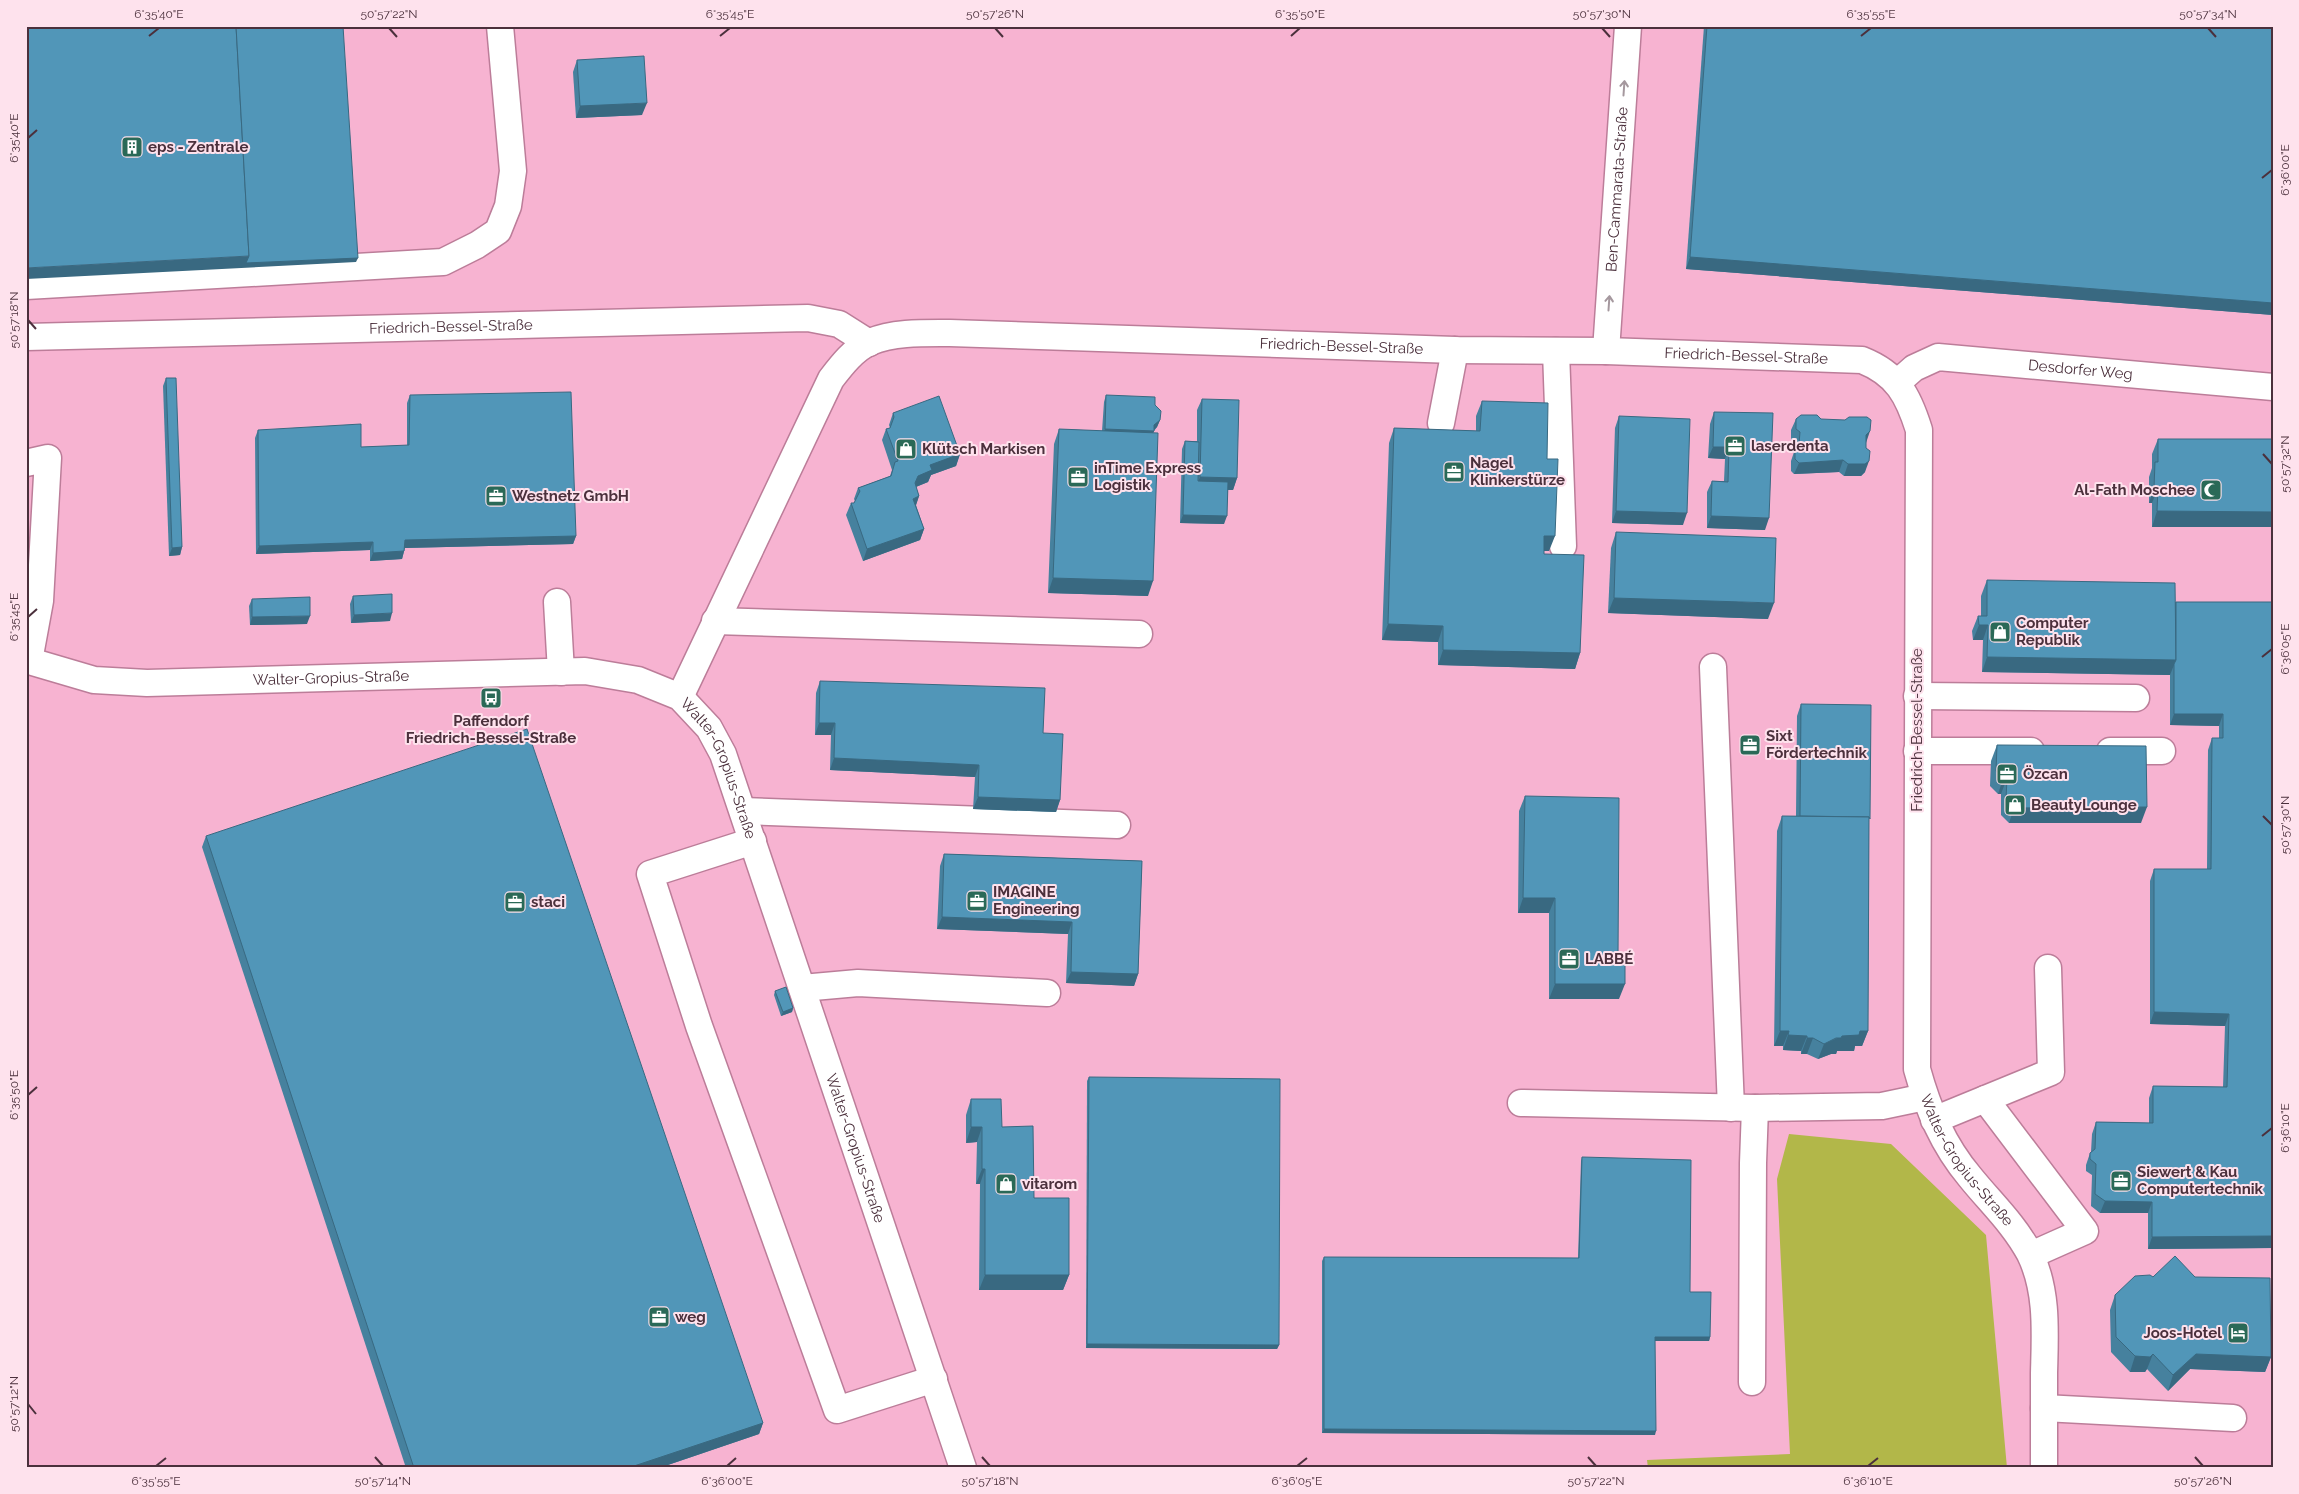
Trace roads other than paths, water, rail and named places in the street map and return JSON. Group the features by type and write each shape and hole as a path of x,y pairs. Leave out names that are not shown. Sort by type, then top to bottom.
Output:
{"street":[{"path":"26,286 442,262 477,245 498,231 508,206 513,171 500,26"},
{"name":"Ben-Cammarata-Straße","path":"1606,351 1628,26"},
{"name":"Friedrich-Bessel-Straße","path":"26,337 808,318 839,324 869,342"},
{"name":"Friedrich-Bessel-Straße","path":"680,697 831,379 848,358 869,342 912,333 950,333 1455,350 1606,351 1862,360 1877,366 1897,382 1912,408 1919,430 1917,1061 1929,1109"},
{"path":"1441,422 1455,350"},
{"path":"1556,352 1563,546"},
{"name":"Desdorfer Weg","path":"1897,382 1914,368 1938,357 2273,387"},
{"path":"26,463 48,458 40,601 28,660"},
{"path":"557,602 561,672"},
{"path":"715,622 1139,634"},
{"name":"Walter-Gropius-Straße","path":"28,660 94,680 147,683 585,671 638,680 680,697 709,728 723,754 963,1468"},
{"path":"1714,668 1743,1108 1753,1163 1752,1382"},
{"path":"1917,696 2136,698"},
{"path":"1917,752 2056,751"},
{"path":"2085,751 2162,751"},
{"path":"743,811 1117,825"},
{"path":"753,841 650,874 699,1026 836,1410 934,1379"},
{"path":"1929,1109 1985,1099 2051,1072 2048,968"},
{"path":"802,988 858,983 1047,993"},
{"path":"1985,1099 2085,1231 2030,1255"},
{"name":"Walter-Gropius-Straße","path":"1521,1103 1743,1108 1882,1106 1929,1109 1945,1143 1970,1177 2014,1226 2030,1255 2040,1284 2045,1312 2044,1468"},
{"path":"2044,1408 2233,1418"}],"place":[{"name":"eps - Zentrale","path":"132,147"},
{"name":"laserdenta","path":"1735,446"},
{"name":"Klütsch Markisen","path":"906,449"},
{"name":"Nagel Klinkerstürze","path":"1454,472"},
{"name":"inTime Express Logistik","path":"1078,477"},
{"name":"Al-Fath Moschee","path":"2211,490"},
{"name":"Westnetz GmbH","path":"496,496"},
{"name":"Computer Republik","path":"2000,632"},
{"name":"Paffendorf Friedrich-Bessel-Straße","path":"491,698"},
{"name":"Sixt Fördertechnik","path":"1750,745"},
{"name":"Özcan","path":"2007,774"},
{"name":"BeautyLounge","path":"2015,805"},
{"name":"IMAGINE Engineering","path":"977,901"},
{"name":"staci","path":"515,902"},
{"name":"LABBÉ","path":"1569,959"},
{"name":"Siewert & Kau Computertechnik","path":"2121,1181"},
{"name":"vitarom","path":"1006,1184"},
{"name":"weg","path":"659,1317"},
{"name":"Joos-Hotel","path":"2238,1333"}]}
